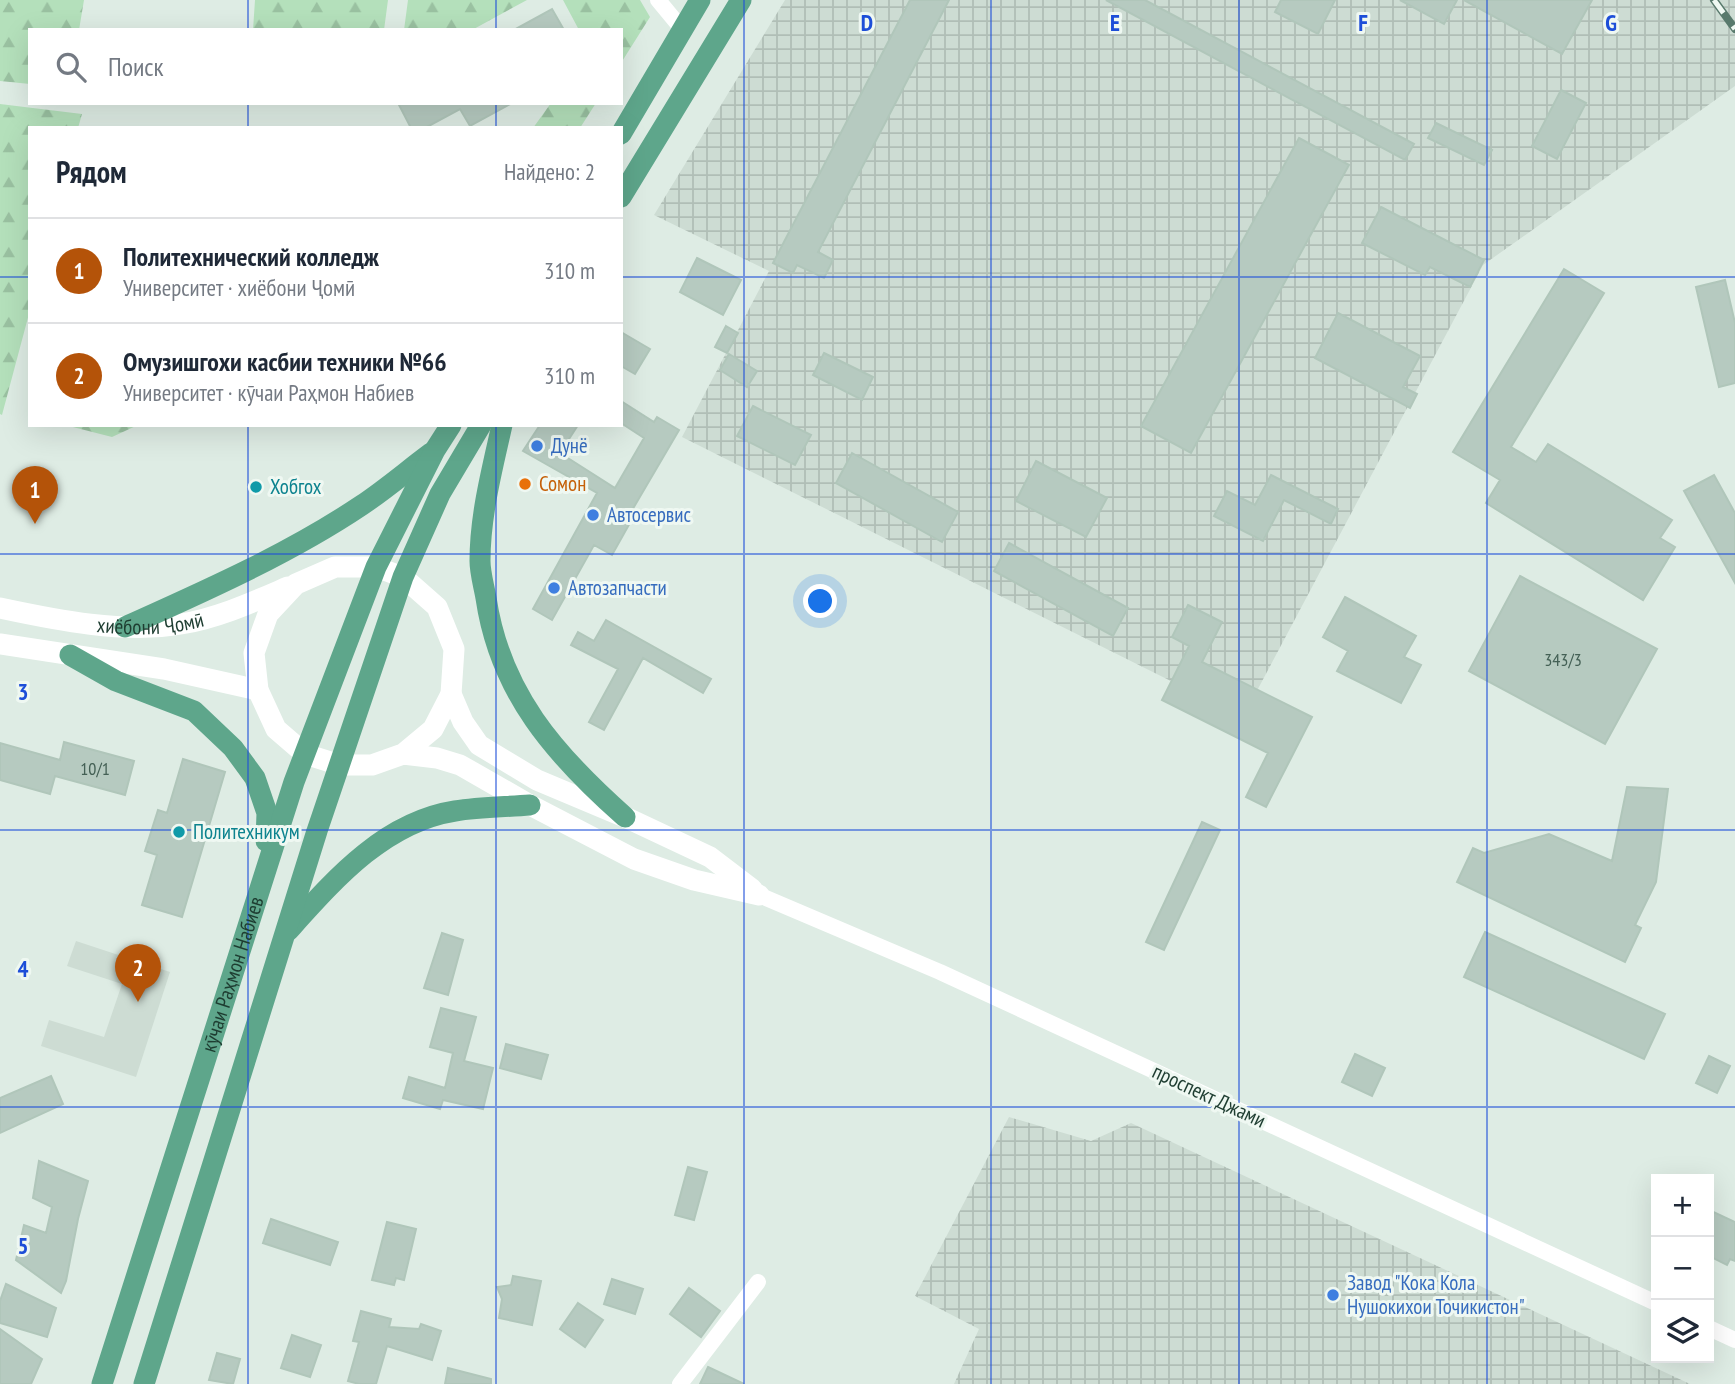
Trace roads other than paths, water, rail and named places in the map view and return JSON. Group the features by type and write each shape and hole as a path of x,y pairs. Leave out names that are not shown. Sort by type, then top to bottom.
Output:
{"main road":[{"path":"623,131 700,0"},
{"path":"623,194 741,0"},
{"path":"125,627 216,586 362,505 435,450 450,427"},
{"name":"кӯчаи Раҳмон Набиев","path":"144,1384 284,935 403,577 440,494 480,427"},
{"path":"502,427 486,492 480,562 490,629 515,692 586,782 625,817"},
{"name":"кӯчаи Раҳмон Набиев","path":"102,1384 293,782 376,567 435,450"},
{"name":"хиёбони Ҷомӣ","path":"0,608 125,627 180,624 235,610 335,567 376,567"},
{"path":"296,584 268,614 254,653 258,690 276,729 305,754 340,765 372,765 403,754 433,729 451,694 454,649 437,607 403,577 376,567"},
{"name":"хиёбони Ҷомӣ","path":"0,644 164,669 258,690"},
{"path":"70,655 116,681 194,711 233,748 255,778 267,814 265,870"},
{"path":"451,694 463,722 479,745 537,780 710,857 759,895"},
{"path":"403,754 437,758 460,765 634,859 694,880 759,895"},
{"path":"284,935 327,888 367,852 406,825 454,811 530,805"},
{"path":"199,1081 234,1095"}],"street":[{"path":"658,0 682,29"},
{"name":"проспект Джами","path":"759,895 940,972 1651,1301"},
{"path":"680,1384 758,1282"},
{"path":"1714,1330 1735,1340"}],"railway":[{"path":"1714,0 1735,29"}],"place":[{"name":"Дунё","path":"537,446"},
{"name":"Сомон","path":"525,484"},
{"name":"Хобгох","path":"256,487"},
{"name":"Автосервис","path":"593,515"},
{"name":"Политехнический колледж","path":"35,524"},
{"name":"Автозапчасти","path":"554,588"},
{"name":"Политехникум","path":"179,832"},
{"name":"Омузишгохи касбии техники №66","path":"138,1002"},
{"name":"Завод \"Кока Кола Нушокихои Точикистон\"","path":"1333,1295"}]}
